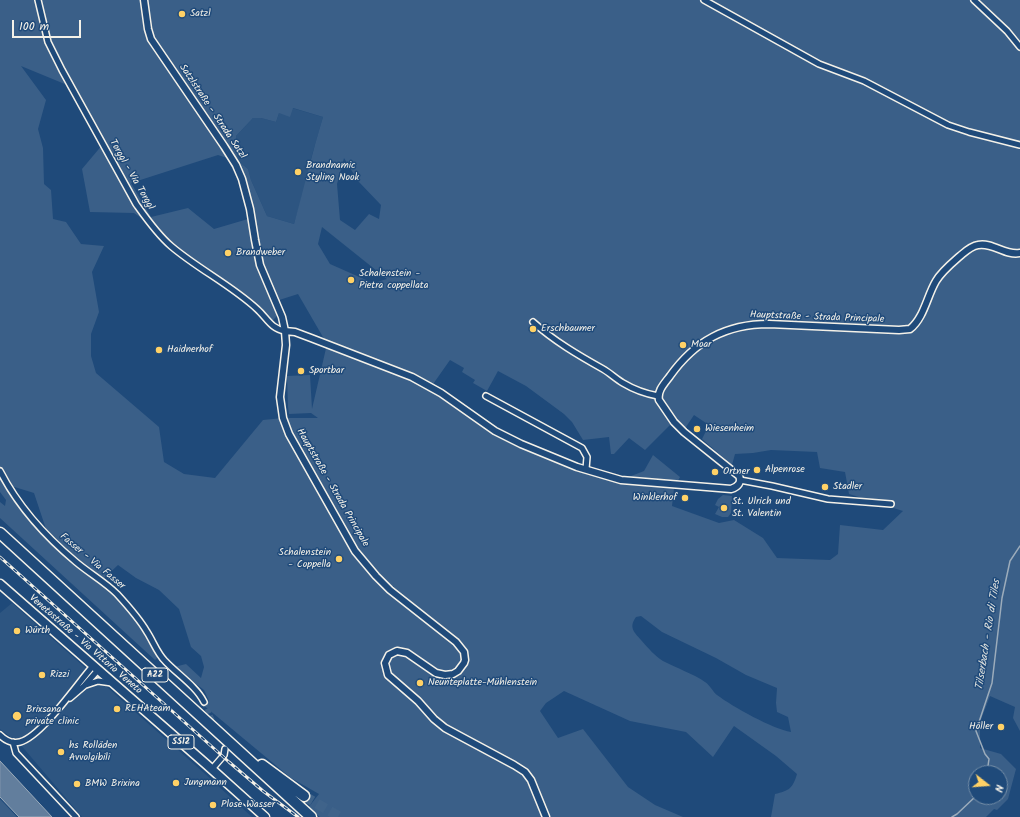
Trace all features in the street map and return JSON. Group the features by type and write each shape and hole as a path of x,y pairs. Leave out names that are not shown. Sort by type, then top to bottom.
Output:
{"highway":[{"name":"A22","path":"0,525 255,759 304,796"},
{"name":"A22","path":"0,533 311,817"}],"main road":[{"name":"Venetostraße - Via Vittorio Veneto","path":"0,584 265,817"}],"street":[{"name":"Torggl - Via Torggl","path":"38,0 48,42 136,204 150,224 170,245 246,299 264,315 272,326 278,330 285,331"},
{"name":"Satzlstraße - Strada Satzl","path":"144,0 151,39 224,146 236,165 242,179 249,203 260,265 282,317 285,331"},
{"path":"704,0 819,64 864,81 948,125 1020,145"},
{"path":"974,0 1007,31 1020,47"},
{"name":"Hauptstraße - Strada Principale","path":"658,396 660,389 671,374 697,346 708,338 730,328 764,324 899,330 910,329 917,322 937,279 952,263 971,247 985,244 1011,254 1020,253"},
{"path":"533,322 548,336 581,358 640,391 658,396 662,406 679,428 735,473 740,480"},
{"path":"285,331 295,332 412,377 441,393 495,431 528,447 586,469 621,480 728,489 736,487 740,480"},
{"name":"Hauptstraße - Strada Principale","path":"285,331 286,345 280,385 280,407 287,429 299,452 349,540 367,566 390,590 453,639 464,652 465,660 461,668 454,674 445,675 436,673 407,653 401,651 393,652 387,658 385,663 388,675 418,701 444,728 525,772 531,780 546,817"},
{"path":"486,396 582,448 587,457 586,469"},
{"name":"Fasser - Via Fasser","path":"0,471 7,485 26,512 69,556 115,592 135,613 164,660 199,693 204,702"},
{"path":"740,480 766,484 828,499 891,504"},
{"path":"84,686 95,668"},
{"path":"64,702 79,681 95,668"},
{"path":"0,735 8,741 22,741 28,738 64,702 84,686 91,682 98,681 113,683"},
{"path":"13,742 16,753 76,817"},
{"path":"212,769 224,755 225,749"}],"shaded area":[{"path":"0,0 1020,0 1020,731 1013,718 1015,707 990,696 980,722 980,748 1001,754 1016,769 1008,799 1008,765 968,765 968,805 1002,805 997,810 994,809 986,817 771,817 775,794 784,792 790,788 794,783 797,774 776,756 734,726 713,757 686,732 630,721 564,691 546,703 540,711 558,738 583,729 628,787 655,805 683,817 320,817 308,808 319,794 291,778 202,704 209,701 204,690 174,667 186,664 201,678 204,667 201,656 191,647 179,609 159,590 136,578 118,565 101,581 135,613 160,655 155,660 0,518 0,502 5,506 6,500 0,492","holes":["21,66 72,87 103,144 82,169 90,212 134,213 150,224 192,262 264,315 270,323 277,316 273,302 298,294 327,344 312,409 310,375 287,376 289,414 311,413 318,418 283,418 263,420 215,478 184,474 164,462 159,427 96,373 91,356 91,334 99,312 92,272 104,246 81,244 66,222 53,219 51,190 44,184 43,148 38,129 46,100","293,108 323,117 294,224 267,216 251,180 248,169 238,161 236,136 253,118 261,118 276,122 279,113 290,117","218,155 227,158 240,185 248,219 214,229 188,208 151,217 131,183","344,158 358,181 381,205 379,219 369,214 355,230 340,220 337,184","322,227 387,279 373,283 330,264 318,244","450,360 464,368 462,372 475,380 473,383 487,391 498,371 526,386 564,414 572,422 583,440 609,437 611,454 614,454 629,438 645,450 672,423 682,433 694,415 709,425 702,439 732,465 735,454 771,450 817,452 820,468 845,472 849,494 903,511 883,530 840,525 838,554 830,560 777,558 763,538 734,520 719,523 672,506 674,488 680,477 653,455 644,471 621,480 521,444 431,387","8,485 34,493 48,535","641,616 662,632 716,658 746,675 777,688 777,712 788,717 791,732 774,727 743,711 717,695 707,683 701,679 660,659 636,634 632,626 636,617"]},
{"path":"292,108 323,117 310,162 308,178 294,224 267,216 251,180 248,169 238,161 236,136 253,118 261,118 276,122 279,113"},
{"path":"723,495 732,496 731,513 728,517 722,517 715,514 719,507 715,505 718,499"},
{"path":"12,603 252,817 82,817 20,744 0,729 0,613"},
{"path":"0,761 52,817 19,817 0,797"},
{"path":"0,799 17,817 0,817"}],"waterway":[{"name":"Tilserbach - Rio di Tiles","path":"988,765 989,759 985,754 976,731 992,683 1002,598 1010,561 1020,546"},
{"name":"Tilserbach - Rio di Tiles","path":"952,817 968,804"}],"tunnel":[{"path":"204,702 215,726"},
{"path":"304,796 340,817"}],"railway":[{"path":"0,557 229,762 263,791 298,817"}],"place":[{"name":"Satzl","path":"182,14"},
{"name":"Brandnamic Styling Nook","path":"298,172"},
{"name":"Brandweber","path":"228,253"},
{"name":"Schalenstein - Pietra coppellata","path":"351,280"},
{"name":"Erschbaumer","path":"533,329"},
{"name":"Moar","path":"683,345"},
{"name":"Haidnerhof","path":"159,350"},
{"name":"Sportbar","path":"301,371"},
{"name":"Wiesenheim","path":"697,429"},
{"name":"Alpenrose","path":"757,470"},
{"name":"Ortner","path":"715,472"},
{"name":"Stadler","path":"825,487"},
{"name":"Winklerhof","path":"685,498"},
{"name":"St. Ulrich und St. Valentin","path":"724,508"},
{"name":"Schalenstein - Coppella","path":"339,559"},
{"name":"Würth","path":"17,631"},
{"name":"Rizzi","path":"42,675"},
{"name":"Neunteplatte-Mühlenstein","path":"420,683"},
{"name":"REHAteam","path":"117,709"},
{"name":"Brixsana private clinic","path":"17,716"},
{"name":"Höller","path":"1001,727"},
{"name":"hs Rolläden Avvolgibili","path":"61,752"},
{"name":"Jungmann","path":"176,783"},
{"name":"BMW Brixina","path":"77,784"},
{"name":"Plose Wasser","path":"213,805"}]}
